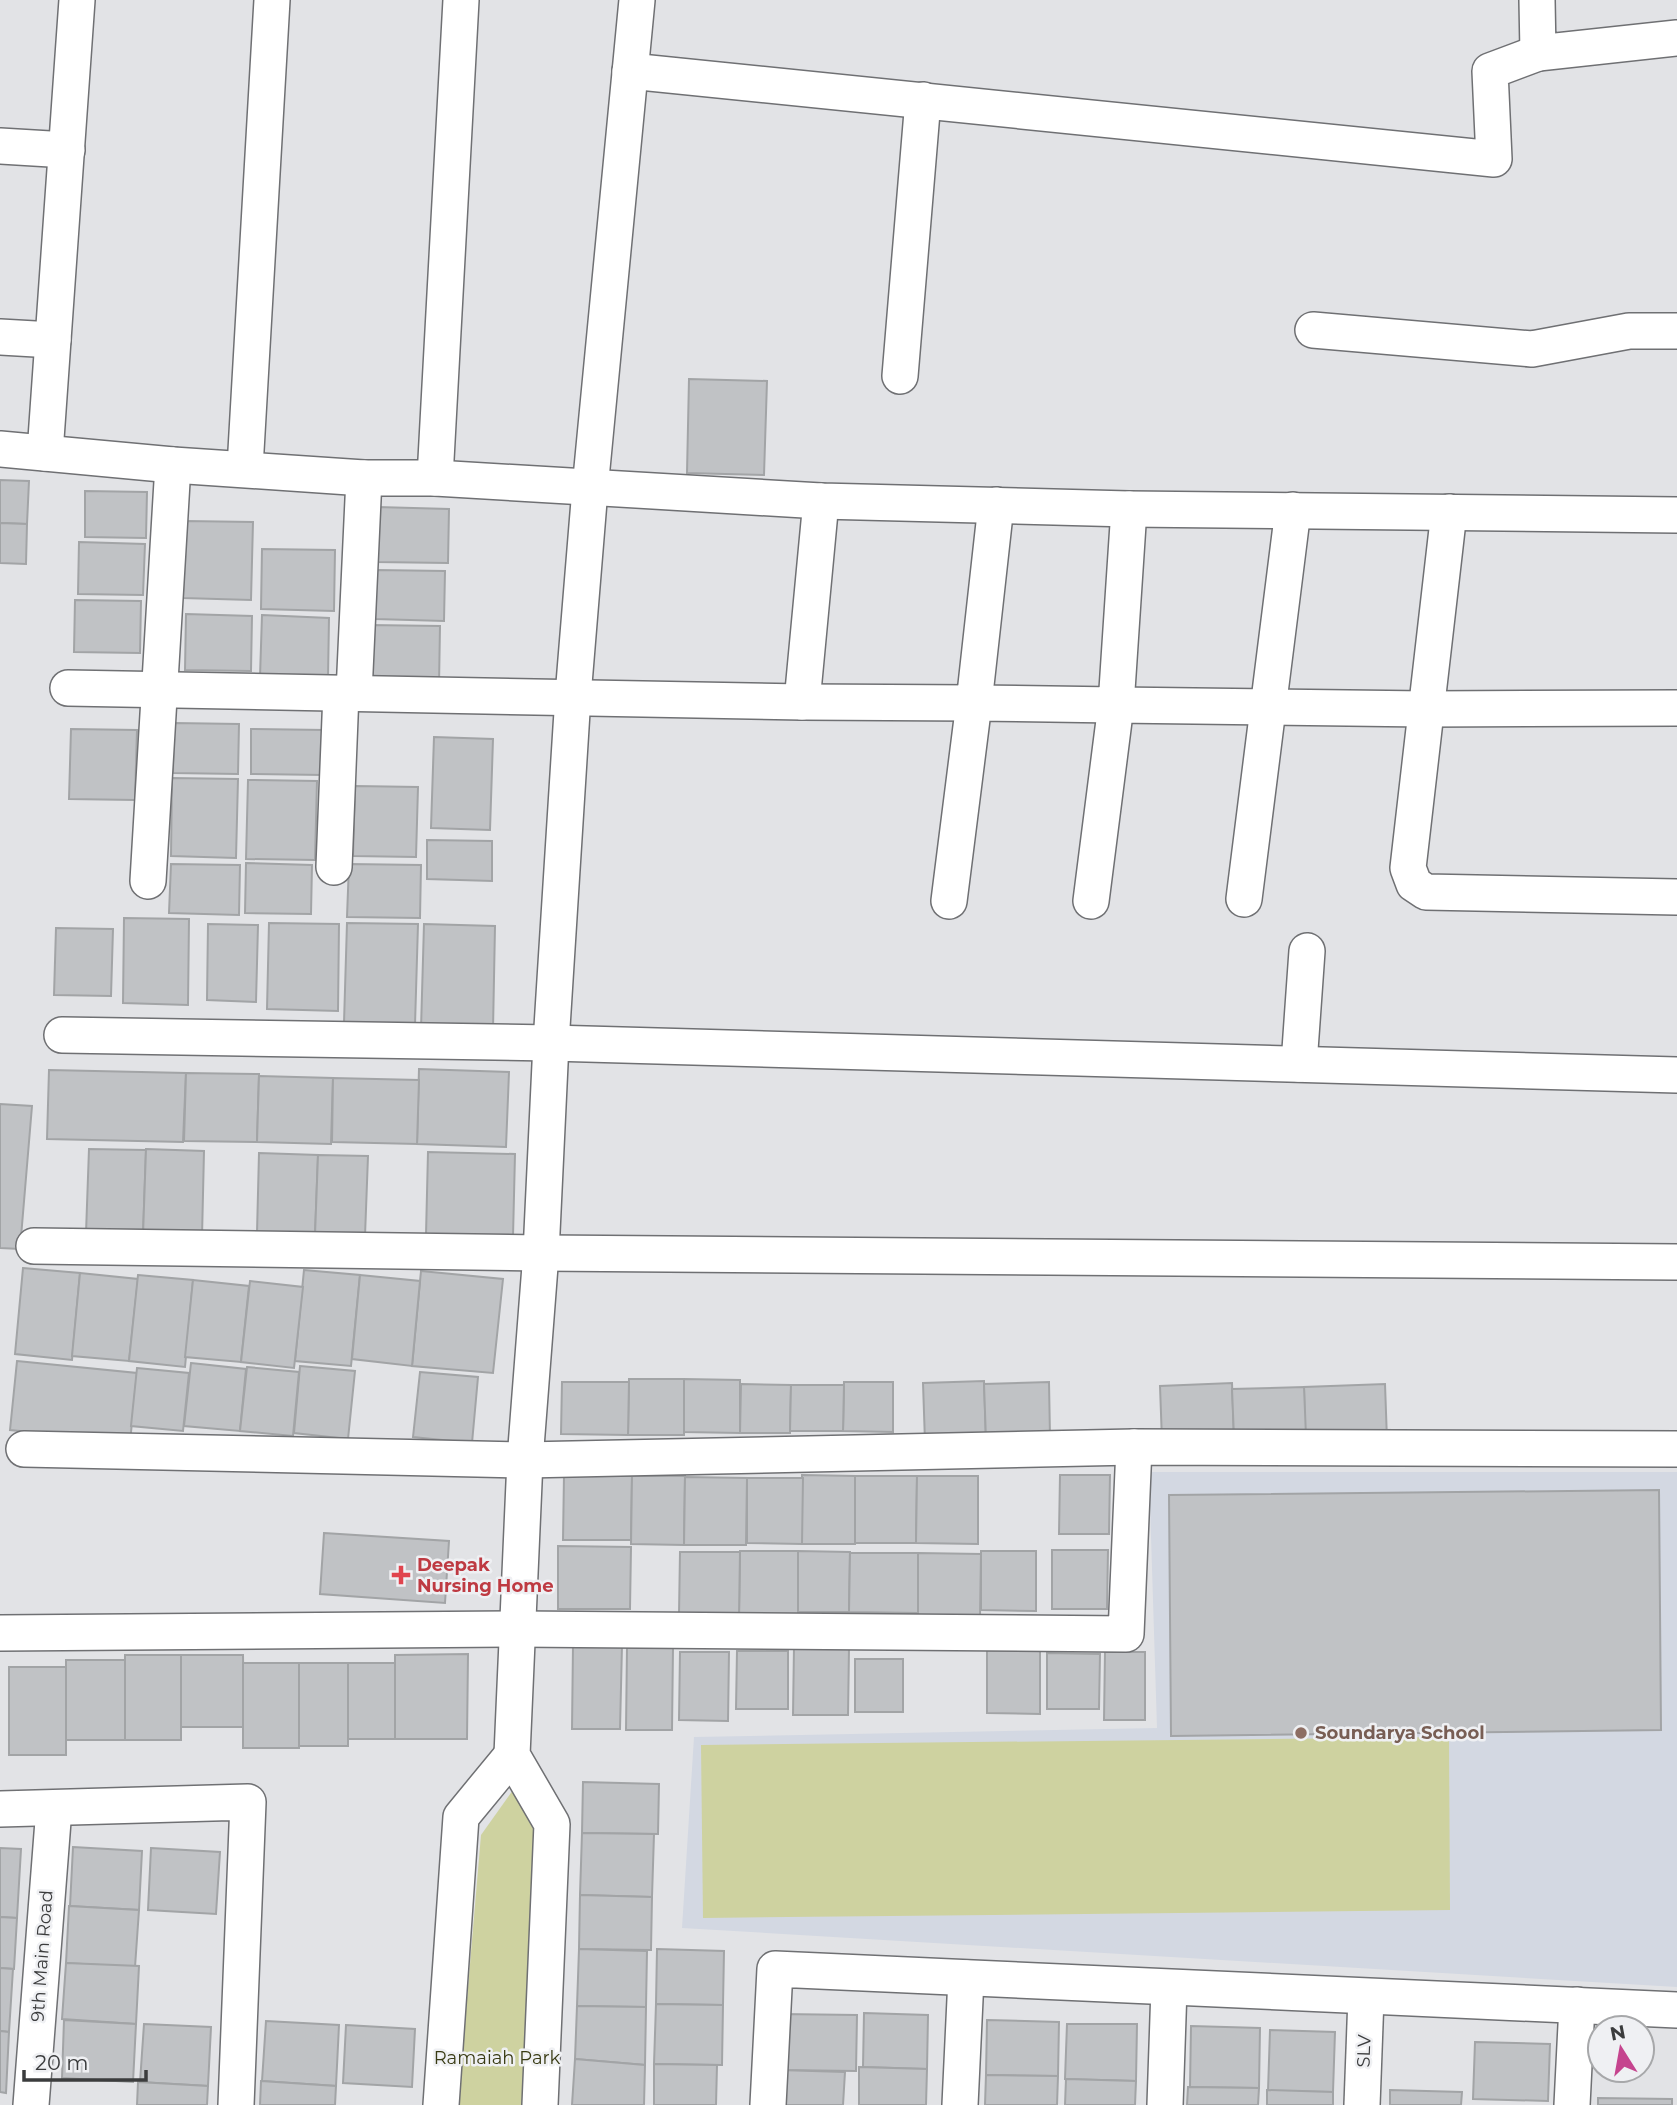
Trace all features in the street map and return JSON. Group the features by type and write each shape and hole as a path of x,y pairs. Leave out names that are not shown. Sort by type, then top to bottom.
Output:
{"street":[{"path":"45,453 77,0"},
{"path":"245,468 272,0"},
{"path":"435,478 461,0"},
{"path":"540,2105 552,1824 512,1755 517,1629 525,1460 541,1254 573,696 637,0"},
{"path":"1537,0 1538,54"},
{"path":"630,71 1494,159 1490,71 1538,54 1677,38"},
{"path":"900,376 923,100"},
{"path":"0,146 67,149"},
{"path":"1313,330 1532,349 1629,331 1677,331"},
{"path":"0,337 53,340"},
{"path":"0,449 173,465 364,478 435,478 590,489 821,500 1129,509 1677,515"},
{"path":"148,881 173,465"},
{"path":"334,867 364,478"},
{"path":"802,702 821,500"},
{"path":"949,901 996,505"},
{"path":"1091,901 1116,705 1129,509"},
{"path":"1244,899 1293,510"},
{"path":"1449,512 1408,868 1413,884 1426,891 1677,897"},
{"path":"68,688 802,702 1426,709 1677,708"},
{"path":"1299,1064 1307,951"},
{"path":"62,1035 551,1043 1677,1076"},
{"path":"34,1246 541,1254 1677,1262"},
{"path":"0,1633 517,1629 1126,1634 1134,1447"},
{"path":"24,1449 525,1460 1134,1447 1677,1449"},
{"path":"440,2105 461,1817 512,1755"},
{"path":"0,1809 248,1802 236,2105"},
{"name":"9th Main Road","path":"31,2105 54,1808"},
{"path":"768,2105 775,1969 1677,2010"},
{"path":"960,2105 967,1978"},
{"path":"1166,2105 1169,1988"},
{"name":"SLV","path":"1362,2105 1366,1997"},
{"path":"1572,2105 1577,2005"}],"shaded area":[{"name":"Soundarya School","path":"1149,1472 1677,1472 1677,1987 682,1928 694,1737 1157,1728"}],"green space":[{"path":"1449,1737 1450,1910 703,1918 701,1745"},
{"name":"Ramaiah Park","path":"513,1790 540,1842 529,2105 458,2105 481,1835"}],"building":[{"path":"689,379 767,381 764,475 687,473"},
{"path":"0,480 29,481 27,524 0,523"},
{"path":"85,491 147,492 146,538 85,537"},
{"path":"377,507 449,509 448,563 376,562"},
{"path":"185,521 253,522 251,600 183,598"},
{"path":"0,523 27,524 26,564 0,563"},
{"path":"79,542 145,544 143,595 78,594"},
{"path":"262,549 335,550 334,611 261,609"},
{"path":"376,570 445,571 444,621 375,619"},
{"path":"75,600 141,601 140,653 74,652"},
{"path":"186,614 252,616 251,671 185,670"},
{"path":"262,615 329,618 328,678 260,677"},
{"path":"369,625 440,626 439,685 368,683"},
{"path":"174,723 239,724 238,774 173,773"},
{"path":"71,729 137,730 135,800 69,799"},
{"path":"251,729 325,730 323,775 251,774"},
{"path":"434,737 493,739 490,830 431,828"},
{"path":"172,778 238,779 236,858 171,856"},
{"path":"248,780 317,781 315,860 246,859"},
{"path":"355,786 418,787 416,857 353,856"},
{"path":"427,840 492,841 492,881 427,879"},
{"path":"246,863 312,865 311,914 245,913"},
{"path":"171,864 240,865 239,915 169,913"},
{"path":"349,864 421,865 420,918 347,917"},
{"path":"124,918 189,919 188,1005 123,1003"},
{"path":"269,923 339,924 338,1011 267,1009"},
{"path":"347,923 418,924 415,1025 344,1023"},
{"path":"208,924 258,925 256,1002 207,1000"},
{"path":"424,924 495,926 493,1030 421,1029"},
{"path":"56,928 113,929 111,996 54,995"},
{"path":"419,1069 509,1072 506,1147 417,1144"},
{"path":"49,1070 186,1073 183,1142 47,1139"},
{"path":"186,1073 259,1074 257,1142 184,1141"},
{"path":"259,1076 333,1078 331,1144 257,1142"},
{"path":"333,1078 419,1080 417,1144 332,1142"},
{"path":"0,1104 32,1106 20,1249 0,1248"},
{"path":"89,1149 146,1150 143,1235 86,1233"},
{"path":"146,1149 204,1151 202,1237 143,1235"},
{"path":"428,1152 515,1154 513,1237 426,1235"},
{"path":"259,1153 318,1155 315,1235 257,1233"},
{"path":"318,1155 368,1156 365,1236 315,1235"},
{"path":"23,1268 80,1273 72,1360 15,1354"},
{"path":"304,1270 360,1275 351,1366 295,1361"},
{"path":"421,1271 503,1279 493,1373 412,1366"},
{"path":"80,1273 138,1279 129,1361 72,1356"},
{"path":"138,1275 193,1280 185,1367 129,1361"},
{"path":"360,1275 420,1281 412,1366 352,1359"},
{"path":"193,1280 249,1286 241,1362 185,1357"},
{"path":"250,1281 303,1287 294,1368 241,1362"},
{"path":"17,1361 137,1373 130,1442 10,1430"},
{"path":"191,1363 246,1369 240,1431 184,1426"},
{"path":"300,1366 355,1371 348,1439 294,1433"},
{"path":"247,1367 299,1372 293,1436 240,1431"},
{"path":"137,1368 189,1373 183,1431 131,1426"},
{"path":"420,1372 478,1377 472,1443 413,1437"},
{"path":"629,1379 684,1379 684,1435 628,1435"},
{"path":"684,1379 740,1380 740,1433 684,1432"},
{"path":"984,1381 986,1440 925,1442 923,1383"},
{"path":"562,1382 629,1382 628,1435 561,1434"},
{"path":"844,1382 893,1382 893,1432 843,1431"},
{"path":"1049,1382 1050,1437 986,1440 984,1384"},
{"path":"1232,1383 1234,1438 1162,1441 1160,1386"},
{"path":"741,1384 791,1385 790,1433 740,1433"},
{"path":"1385,1384 1387,1440 1305,1442 1304,1387"},
{"path":"791,1385 844,1385 843,1431 790,1431"},
{"path":"1304,1387 1306,1436 1234,1438 1232,1389"},
{"path":"564,1475 632,1476 631,1540 563,1540"},
{"path":"802,1475 855,1476 855,1544 802,1544"},
{"path":"1060,1475 1110,1475 1109,1534 1059,1534"},
{"path":"632,1476 685,1476 684,1545 631,1544"},
{"path":"855,1476 917,1476 916,1543 855,1543"},
{"path":"917,1476 978,1476 978,1544 916,1543"},
{"path":"685,1477 747,1478 746,1545 684,1545"},
{"path":"747,1478 803,1478 802,1544 747,1543"},
{"path":"1659,1490 1661,1730 1171,1736 1169,1495"},
{"path":"324,1533 449,1541 445,1603 320,1594"},
{"path":"558,1546 631,1547 630,1609 558,1609"},
{"path":"1052,1550 1108,1550 1107,1609 1052,1609"},
{"path":"740,1551 798,1551 798,1616 739,1616"},
{"path":"798,1551 850,1552 849,1612 798,1612"},
{"path":"981,1551 1036,1551 1036,1611 981,1610"},
{"path":"680,1552 740,1552 739,1616 679,1615"},
{"path":"850,1553 918,1553 918,1613 849,1612"},
{"path":"918,1553 981,1554 980,1617 918,1617"},
{"path":"573,1645 622,1645 620,1729 572,1729"},
{"path":"627,1647 673,1647 672,1730 626,1730"},
{"path":"794,1647 849,1648 848,1715 793,1715"},
{"path":"987,1650 1040,1651 1040,1714 987,1713"},
{"path":"737,1651 788,1651 788,1709 736,1709"},
{"path":"680,1652 729,1652 728,1721 679,1720"},
{"path":"1105,1652 1145,1652 1145,1720 1104,1720"},
{"path":"1047,1653 1100,1654 1099,1709 1047,1709"},
{"path":"468,1654 467,1739 395,1739 395,1655"},
{"path":"125,1655 181,1655 181,1740 125,1740"},
{"path":"181,1655 243,1655 244,1727 181,1727"},
{"path":"855,1659 903,1659 903,1712 855,1712"},
{"path":"66,1660 125,1660 125,1740 66,1740"},
{"path":"243,1663 299,1663 299,1748 243,1748"},
{"path":"299,1663 348,1663 348,1746 299,1746"},
{"path":"348,1663 395,1663 395,1739 348,1739"},
{"path":"9,1667 66,1667 66,1755 9,1755"},
{"path":"583,1782 659,1784 658,1834 582,1833"},
{"path":"582,1833 654,1834 652,1897 580,1895"},
{"path":"73,1847 142,1851 139,1910 70,1906"},
{"path":"0,1848 21,1849 17,1918 0,1917"},
{"path":"151,1848 220,1852 216,1914 148,1910"},
{"path":"580,1895 652,1897 651,1950 579,1949"},
{"path":"69,1906 139,1910 135,1967 66,1963"},
{"path":"0,1917 17,1918 14,1969 0,1968"},
{"path":"579,1949 647,1951 646,2007 577,2006"},
{"path":"657,1949 724,1951 723,2005 656,2004"},
{"path":"66,1963 139,1966 136,2024 62,2019"},
{"path":"0,1968 13,1969 9,2032 0,2031"},
{"path":"656,2004 723,2005 722,2065 654,2064"},
{"path":"577,2006 646,2007 645,2065 575,2059"},
{"path":"864,2013 928,2015 927,2069 863,2067"},
{"path":"781,2014 857,2015 856,2071 779,2070"},
{"path":"64,2020 136,2024 133,2082 62,2078"},
{"path":"987,2020 1059,2022 1058,2076 986,2075"},
{"path":"266,2021 339,2025 336,2086 262,2081"},
{"path":"144,2024 211,2027 208,2086 140,2082"},
{"path":"1067,2024 1137,2024 1136,2081 1065,2079"},
{"path":"346,2025 415,2029 412,2087 343,2083"},
{"path":"1191,2026 1260,2028 1259,2088 1190,2087"},
{"path":"1270,2030 1335,2032 1333,2092 1268,2091"},
{"path":"0,2031 9,2032 6,2093 0,2092"},
{"path":"1475,2042 1550,2044 1548,2101 1473,2099"},
{"path":"575,2059 645,2065 644,2105 572,2105"},
{"path":"654,2064 717,2065 716,2105 654,2105"},
{"path":"859,2067 927,2069 926,2105 859,2105"},
{"path":"779,2070 845,2072 843,2105 779,2105"},
{"path":"986,2075 1058,2076 1057,2105 985,2105"},
{"path":"1066,2079 1136,2081 1135,2105 1065,2105"},
{"path":"261,2081 336,2086 335,2105 260,2105"},
{"path":"138,2082 208,2086 207,2105 137,2105"},
{"path":"1188,2087 1259,2088 1258,2105 1187,2105"},
{"path":"1267,2090 1333,2092 1333,2105 1267,2105"},
{"path":"1390,2090 1462,2092 1461,2105 1390,2105"},
{"path":"1598,2098 1672,2099 1672,2105 1598,2105"}],"place":[{"name":"Deepak Nursing Home","path":"401,1575"},
{"name":"Soundarya School","path":"1301,1733"}]}
